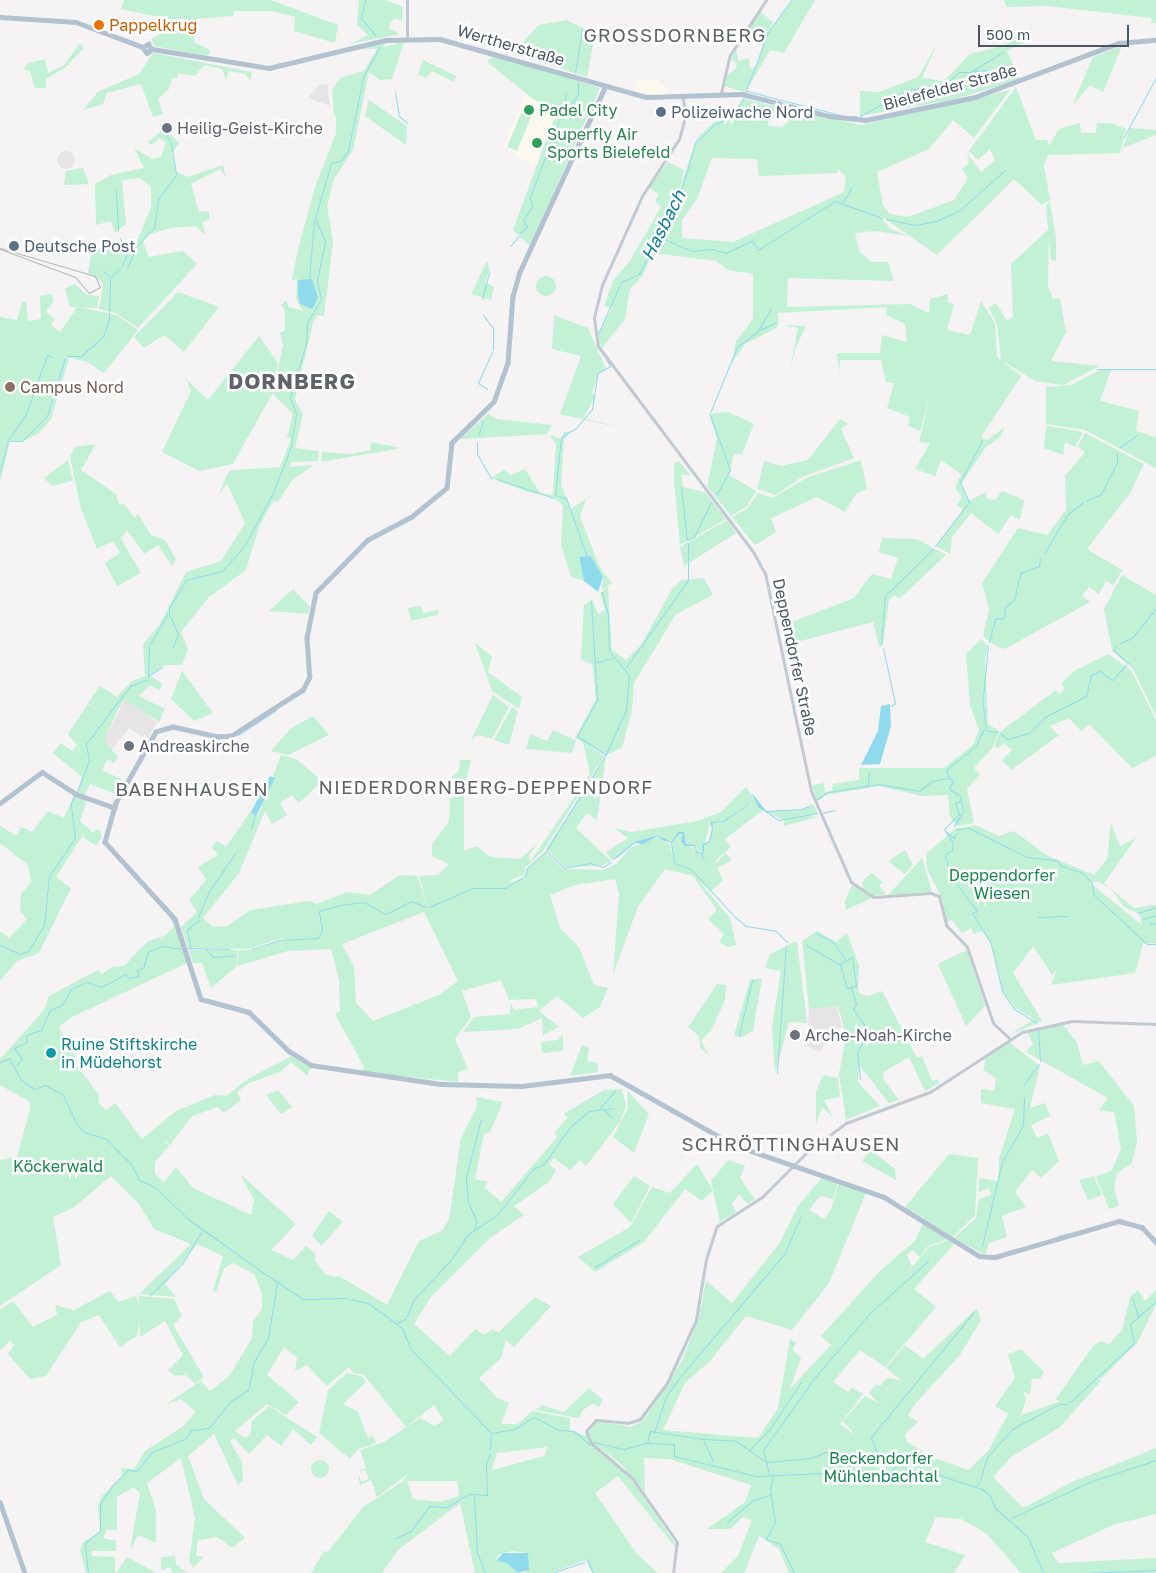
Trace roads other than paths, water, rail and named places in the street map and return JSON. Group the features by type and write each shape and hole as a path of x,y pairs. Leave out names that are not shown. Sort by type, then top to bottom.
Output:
{"main road":[{"name":"Wertherstraße","path":"0,17 84,24 122,43 143,47 148,44 152,48 269,68 407,38 471,44 650,98 683,98 721,93 745,94"},
{"name":"Bielefelder Straße","path":"745,94 829,116 877,119 995,91 1119,43 1156,40"},
{"path":"606,86 520,272 513,296 508,363 494,402 452,443 446,489 412,517 368,540 316,593 307,638 310,677 304,689 232,736 160,729 114,808 104,833 106,844 171,914 184,945 201,999 249,1012 289,1051 311,1065 441,1084 522,1086 610,1075 728,1142 792,1168 884,1197 982,1257 995,1257 1120,1221 1142,1227 1156,1242"},
{"path":"0,803 29,778 45,772 76,794 114,808"},
{"path":"0,1502 25,1573"}],"street":[{"path":"407,0 407,38"},
{"path":"721,93 730,55 766,0"},
{"name":"Deppendorfer Straße","path":"683,98 685,117 679,140 637,207 598,297 594,328 609,366 745,540 765,573 811,791 851,882 872,897 931,893 939,896 946,925 967,947 993,1023 1009,1038"},
{"path":"673,1573 677,1542 632,1478 589,1440 587,1428 598,1419 633,1422 647,1412 672,1374 696,1320 714,1231 846,1123 930,1092 1009,1038 1057,1022 1156,1024"}],"water":[{"path":"312,279 318,298 312,309 300,304 298,280"},
{"path":"591,556 603,577 598,592 584,581 579,557"},
{"path":"890,704 891,726 880,764 861,765 878,731 881,706"},
{"path":"270,776 275,778 256,816 251,812"},
{"path":"753,794 766,811 802,809 813,804 804,810 768,812 779,820 818,814 779,821 758,807 753,795 747,806 724,822 712,823 713,829 711,839 709,843 704,845 703,854 696,853 695,846 685,846 681,841 683,834 679,834 672,843 662,840 658,836 643,844 635,843 612,860 634,842 658,835 671,842 679,832 684,832 686,844 695,845 697,852 703,853 702,845 709,841 712,829 710,822 723,821 746,806"},
{"path":"503,1553 528,1553 529,1570 518,1573 507,1563 496,1561"}],"waterway":[{"path":"365,0 361,18 376,36"},
{"path":"745,93 768,32 791,0"},
{"path":"575,73 582,29"},
{"path":"314,311 321,299 317,281 325,241 315,219 331,163 342,160 348,151 363,77 380,46"},
{"path":"860,116 907,90 945,85 959,72 970,72 1003,52"},
{"path":"969,72 986,70"},
{"path":"1124,137 1156,77"},
{"path":"561,119 578,95 578,82"},
{"path":"747,91 840,115"},
{"path":"395,92 399,116 407,123"},
{"path":"563,112 566,93"},
{"name":"Hasbach","path":"598,334 621,282 639,274 682,188 695,143 715,124 730,118 744,97"},
{"path":"851,116 856,116"},
{"path":"520,233 527,227 523,220 532,206 530,197 559,121"},
{"path":"166,136 170,140"},
{"path":"171,142 176,173"},
{"path":"886,219 914,225 937,221 960,210 1005,170"},
{"path":"127,268 138,244 154,228 158,199 176,175"},
{"path":"843,202 852,187"},
{"path":"116,190 118,231"},
{"path":"657,236 692,251 712,249 725,253 752,241 758,250 835,201 882,218"},
{"path":"309,280 314,220"},
{"path":"510,246 519,236"},
{"path":"120,238 127,254 122,265"},
{"path":"66,356 81,356 103,337 109,320 110,278 120,268"},
{"path":"103,271 110,277"},
{"path":"482,299 489,272"},
{"path":"710,413 737,347 757,332 771,309"},
{"path":"296,413 290,397 306,344 307,322 313,313"},
{"path":"483,315 493,328 493,350"},
{"path":"759,330 776,322"},
{"path":"487,389 478,383 492,352"},
{"path":"0,472 8,440 26,414 47,355 53,357"},
{"path":"10,441 22,441 47,416 65,358"},
{"name":"Hasbach","path":"587,557 566,498 555,495 561,437 576,428 592,409 598,373 610,366 606,359"},
{"path":"1097,369 1156,369"},
{"path":"169,616 169,608 186,580 222,571 243,548 273,493 291,446 296,414"},
{"path":"710,415 730,470 716,495"},
{"path":"479,434 483,422"},
{"path":"1120,447 1137,435"},
{"path":"935,546 969,502 960,482 982,441"},
{"path":"477,442 477,454 491,478"},
{"path":"1086,501 1101,494 1117,463 1117,453"},
{"path":"497,479 554,498"},
{"path":"681,487 687,540 694,537 711,502"},
{"path":"1044,554 1067,515 1083,502"},
{"path":"626,667 688,580 688,543"},
{"path":"881,643 885,596 933,549"},
{"path":"989,642 995,619 1004,618 1005,607 1014,600 1020,573 1039,566 1040,557"},
{"name":"Hasbach","path":"429,907 473,888 505,888 525,876 527,868 546,851 606,754 626,710 629,675 609,651 608,615 602,592"},
{"path":"591,601 597,700 577,736 605,754"},
{"path":"1120,643 1132,638 1156,608"},
{"path":"150,644 167,615"},
{"path":"171,618 178,634 173,647"},
{"path":"148,677 149,645"},
{"path":"983,697 988,645"},
{"path":"1117,646 1113,650 1128,663"},
{"path":"883,648 895,703 891,706"},
{"path":"597,662 612,658"},
{"path":"1000,733 1007,739 1029,733 1045,717 1086,696 1091,675 1100,671 1112,680 1126,665"},
{"path":"148,676 162,667"},
{"path":"77,792 89,760 86,744 130,686 147,679"},
{"path":"982,698 986,729"},
{"path":"238,735 276,710"},
{"path":"949,778 946,770 976,746 983,730 998,732"},
{"path":"868,785 869,772"},
{"path":"816,800 828,792 878,784 919,791 932,781 949,778 953,781 949,789 960,796 963,812 954,826"},
{"path":"0,945 20,954 28,951 44,925 49,876 75,838 71,803 75,795"},
{"path":"960,801 955,803 959,814 944,829 953,843 952,850 945,854 950,875 977,911 972,913 991,944 1002,991 1014,1009 1036,1022"},
{"path":"822,813 835,810"},
{"path":"251,829 255,814"},
{"path":"955,825 958,819"},
{"path":"956,829 969,828 1027,857 1057,860 1061,866 1081,872 1092,883 1093,894 1147,944 1156,944"},
{"path":"945,831 954,838 956,833"},
{"path":"671,843 674,863 691,869 733,915"},
{"path":"546,851 564,868 589,863 603,867 611,862"},
{"path":"198,917 208,893 236,852"},
{"path":"701,854 704,859"},
{"path":"252,949 279,940 318,938 322,931 319,911 340,905 364,902 386,914 411,901 426,907"},
{"path":"1138,913 1156,907"},
{"path":"1143,919 1156,915"},
{"path":"734,916 746,926 776,931 787,942"},
{"path":"1038,917 1068,916"},
{"path":"191,948 187,930 199,920"},
{"path":"1150,924 1156,923"},
{"path":"816,933 834,943 845,959"},
{"path":"777,1073 786,945"},
{"path":"806,945 840,965 847,988 851,987 856,1004 853,1009 868,1030 857,1053 860,1079"},
{"path":"16,1066 22,1059 14,1048 27,1042 26,1035 41,1030 50,1010 62,1005 71,989 87,982 101,987 125,974 129,978 139,976 137,970 143,968 148,952 162,946 183,949"},
{"path":"187,948 230,949"},
{"path":"206,949 213,957 234,955"},
{"path":"840,964 852,957 856,986 851,987"},
{"path":"739,1035 752,980"},
{"path":"1038,1030 1040,1061"},
{"path":"0,1062 9,1058 21,1080 34,1089 45,1085 63,1095 77,1125 86,1133 105,1138 131,1164 139,1180 155,1187 188,1219 265,1274"},
{"path":"1024,1084 1039,1064"},
{"path":"600,1108 615,1091"},
{"path":"982,1246 1002,1162 1023,1125 1024,1097"},
{"path":"407,1316 414,1299 451,1260 467,1235 498,1214 533,1169 544,1164 570,1127 589,1111 614,1108"},
{"path":"603,1109 612,1118"},
{"path":"468,1202 466,1177 481,1120"},
{"path":"469,1204 476,1220 474,1231"},
{"path":"654,1433 666,1397 679,1378 785,1253 800,1217"},
{"path":"150,1295 182,1264 202,1231"},
{"path":"1058,1236 1069,1233"},
{"path":"595,1267 639,1240"},
{"path":"769,1474 763,1450 816,1376 870,1313 928,1261"},
{"path":"267,1275 303,1299 347,1298"},
{"path":"88,1573 85,1543 100,1531 100,1504 112,1486 128,1470 137,1471 152,1452 186,1438 191,1430 209,1428 231,1401 248,1390 254,1362 268,1338 277,1283"},
{"path":"1132,1298 1138,1317"},
{"path":"350,1299 368,1303 402,1328 410,1348 491,1433"},
{"path":"1069,1403 1134,1343 1130,1324 1156,1301"},
{"path":"879,1458 871,1437 973,1313"},
{"path":"396,1324 406,1318"},
{"path":"749,1450 769,1430 801,1382"},
{"path":"980,1480 987,1457 1012,1429 1059,1404 1067,1404"},
{"path":"492,1433 514,1429 534,1417 558,1430 574,1431 590,1445"},
{"path":"647,1443 650,1431 703,1439 713,1461"},
{"path":"490,1449 491,1434"},
{"path":"703,1439 736,1441 766,1462 811,1458 826,1452 896,1463"},
{"path":"593,1442 624,1449 647,1443 674,1444 674,1456 756,1476 870,1471 887,1477 897,1463 930,1477 939,1475 982,1489 990,1496 995,1508 1028,1537 1043,1573"},
{"path":"396,1538 411,1531 429,1506 447,1507 469,1494 487,1495 486,1463 490,1454"},
{"path":"1011,1518 1092,1481 1156,1460"},
{"path":"773,1474 770,1490 775,1522 766,1539 780,1544 794,1573"},
{"path":"976,1486 980,1481"},
{"path":"727,1522 753,1500 770,1495"},
{"path":"474,1497 477,1552 485,1573"},
{"path":"587,1559 593,1573"},
{"path":"552,1573 584,1562"},
{"path":"1085,1573 1156,1570"}],"tram line":[{"path":"0,248 95,276 100,287 89,293 75,277 0,249"}],"place":[{"name":"Pappelkrug","path":"99,25"},
{"name":"Padel City","path":"529,110"},
{"name":"Polizeiwache Nord","path":"661,112"},
{"name":"Heilig-Geist-Kirche","path":"167,128"},
{"name":"Superfly Air Sports Bielefeld","path":"537,143"},
{"name":"Deutsche Post","path":"14,246"},
{"name":"Campus Nord","path":"10,387"},
{"name":"Andreaskirche","path":"129,746"},
{"name":"Arche-Noah-Kirche","path":"795,1035"},
{"name":"Ruine Stiftskirche in Müdehorst","path":"51,1053"}],"district":[{"name":"GROSSDORNBERG","path":"675,35"},
{"name":"DORNBERG","path":"292,381"},
{"name":"NIEDERDORNBERG-DEPPENDORF","path":"486,787"},
{"name":"BABENHAUSEN","path":"192,789"},
{"name":"SCHRÖTTINGHAUSEN","path":"791,1144"}],"park label":[{"name":"Deppendorfer Wiesen","path":"1002,884"},
{"name":"Köckerwald","path":"58,1166"},
{"name":"Beckendorfer Mühlenbachtal","path":"881,1467"}]}
